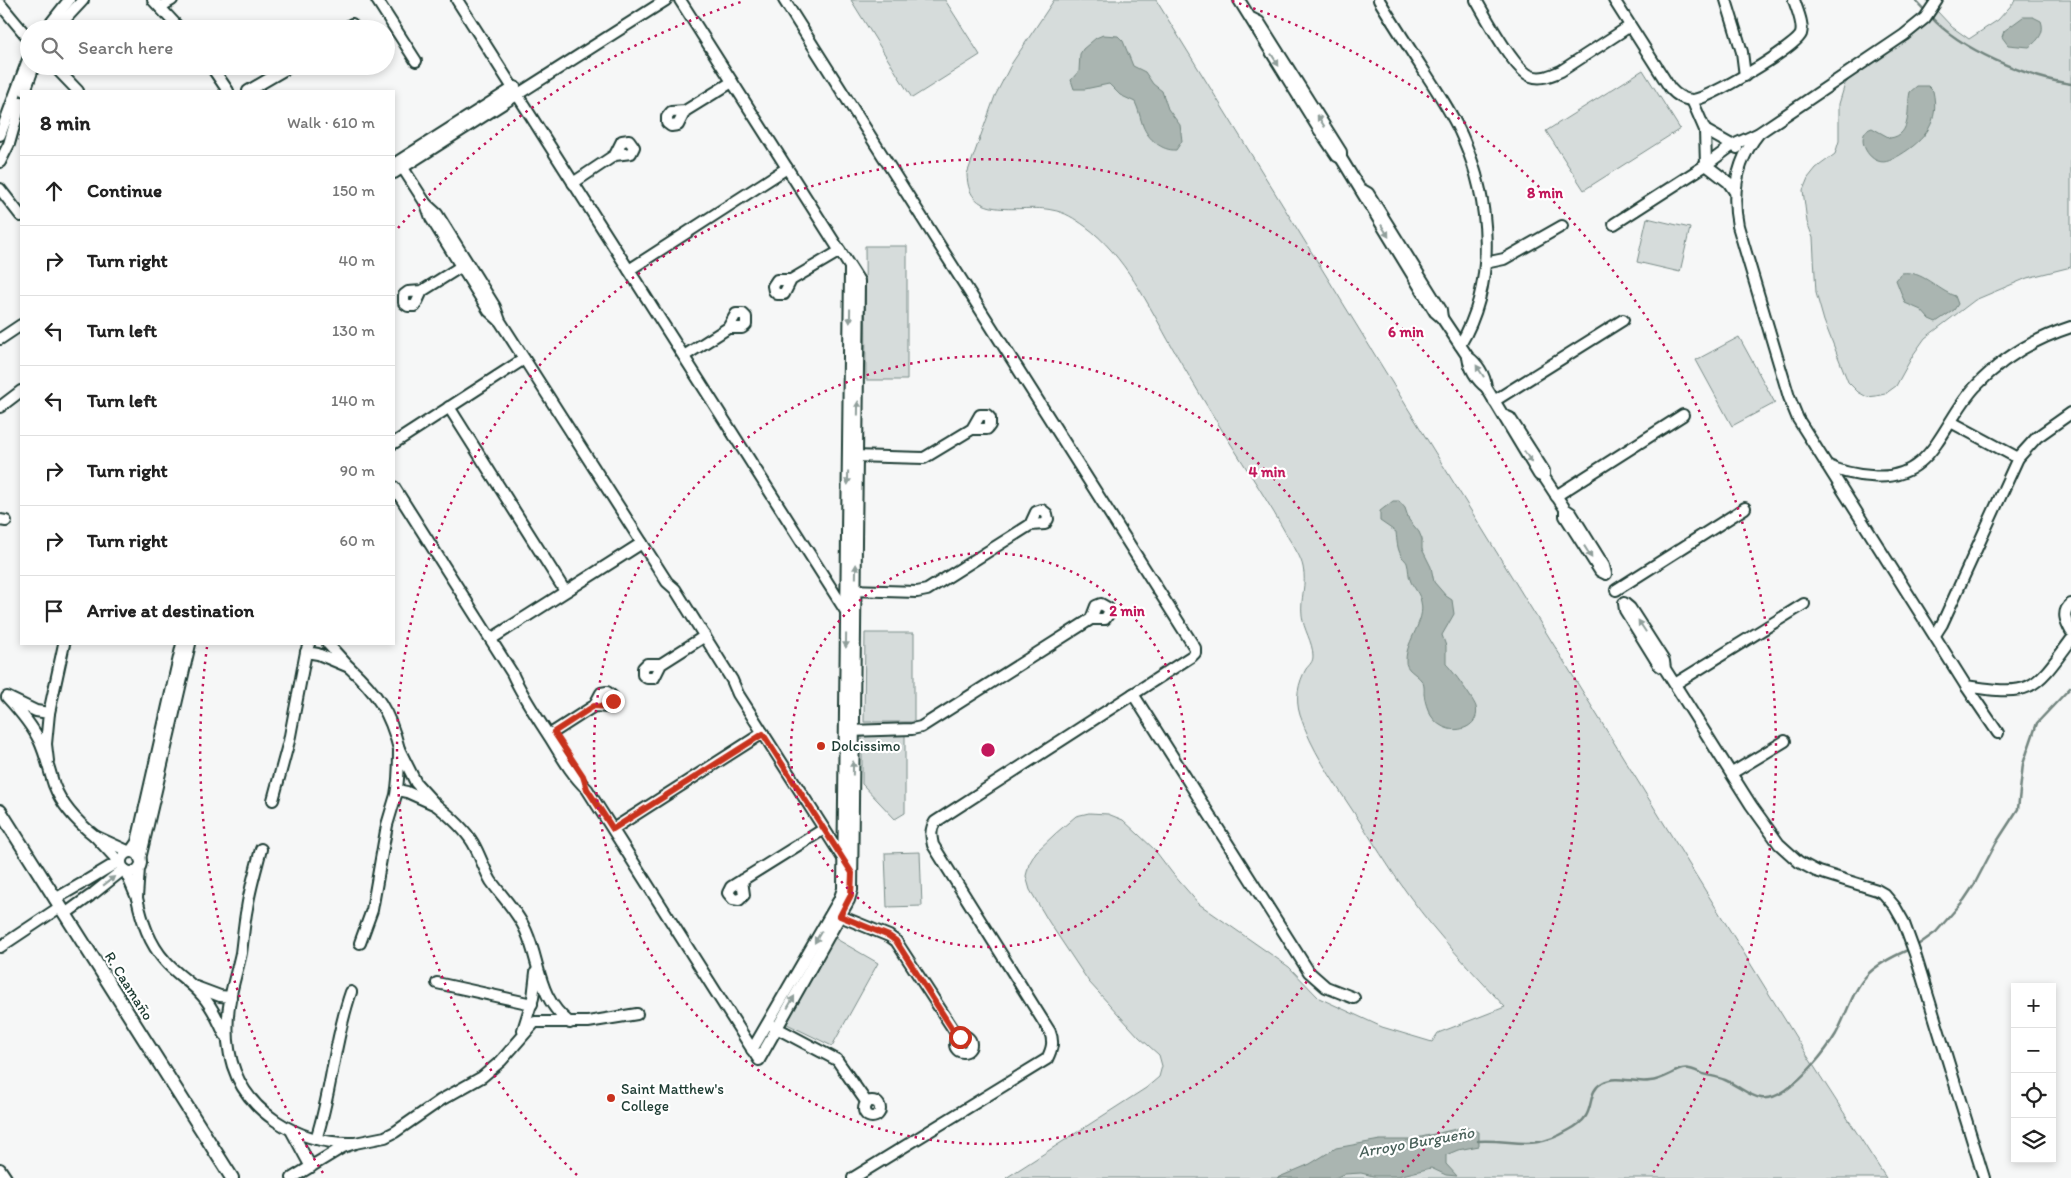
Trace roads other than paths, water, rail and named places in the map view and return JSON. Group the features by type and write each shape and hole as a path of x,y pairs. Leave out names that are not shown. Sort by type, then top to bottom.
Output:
{"street":[{"path":"53,20 69,0"},
{"path":"64,20 83,0"},
{"path":"156,3 172,0"},
{"path":"377,0 390,20"},
{"path":"458,0 855,627"},
{"path":"516,91 654,0"},
{"path":"666,0 397,166 426,204 437,214 464,264 495,307 500,321 667,582 675,589 702,638 732,680 738,694 852,873"},
{"path":"395,490 512,673 524,684 551,733 583,776 587,789 758,1060 772,1025 836,914 851,895 852,873 848,838 848,796 855,627 851,590 853,456 850,267 680,0"},
{"path":"784,0 1192,643 1195,653 944,816 932,826 933,845 1050,1032 1052,1046 1046,1059 852,1178"},
{"path":"1239,0 1254,26 1341,152 1342,158 1361,189 1368,194 1411,269 1441,310 1442,318 1468,357 1469,364 1481,384 1486,387 1504,415 1505,421 1539,475 1544,477 1564,510 1565,516 1600,571 1606,574 1624,603 1630,608 1664,661 1665,669 1761,820 1785,850 1799,862 1816,871 1877,890 1884,894 1899,914 1915,954 1984,1178"},
{"path":"1379,0 1444,102 1462,136 1470,155 1482,198 1485,264 1474,316 1460,345"},
{"path":"1476,0 1514,62 1523,72 1536,78 1561,71 1630,26"},
{"path":"1614,0 1670,88 1676,95 1692,100 1713,94 1745,76 1793,43 1800,36 1801,23 1794,0"},
{"path":"1726,0 1742,52 1745,76"},
{"path":"156,3 172,20"},
{"path":"1614,224 1706,165 1733,145 1759,133 1884,50 1925,18 1936,3"},
{"path":"0,4 20,28"},
{"path":"395,28 416,61"},
{"path":"1742,52 1757,62 1764,62"},
{"path":"0,135 22,75"},
{"path":"25,90 31,75"},
{"path":"63,75 77,90"},
{"path":"217,75 227,90"},
{"path":"250,90 276,75"},
{"path":"685,111 732,82"},
{"path":"1692,100 1705,130 1706,165"},
{"path":"0,162 9,144 20,106"},
{"path":"1705,130 1745,152"},
{"path":"1759,133 1745,152 1738,170 1735,192 1738,226 1789,397 1802,428 1966,686 1998,733"},
{"path":"574,183 616,155"},
{"path":"1706,165 1728,182 1735,192"},
{"path":"629,270 787,168"},
{"path":"0,189 20,215"},
{"path":"1485,264 1504,259 1562,226"},
{"path":"792,280 840,251"},
{"path":"422,292 464,264"},
{"path":"1494,401 1623,320"},
{"path":"0,339 20,326"},
{"path":"1826,464 1840,471 1861,475 1885,477 1904,474 1930,453 1963,401 1996,367 2034,342 2071,327"},
{"path":"684,356 728,328"},
{"path":"395,441 524,359"},
{"path":"0,407 20,393"},
{"path":"449,407 565,591"},
{"path":"1935,635 1942,624 2018,458 2037,437 2071,413"},
{"path":"1556,496 1683,415"},
{"path":"1951,422 2018,458"},
{"path":"853,456 924,458 972,429"},
{"path":"1616,590 1745,508"},
{"path":"835,595 851,590 917,592 927,590 1030,525"},
{"path":"491,639 642,542"},
{"path":"850,731 846,613 851,590"},
{"path":"1675,684 1804,604"},
{"path":"2071,604 2066,608 2065,614 2071,631"},
{"path":"850,731 921,727 1091,620"},
{"path":"661,664 702,638"},
{"path":"1966,686 2010,691 2032,686 2056,662 2071,640"},
{"path":"48,761 47,726 64,645"},
{"path":"182,645 137,842 130,852 124,854 122,865 137,898 144,925 156,949 171,968 192,985 208,1004 226,1038 233,1066 248,1094 265,1113 292,1132 340,1144 355,1143"},
{"path":"137,898 139,863 190,645"},
{"path":"321,655 327,645"},
{"path":"292,1178 343,1147 385,1137 404,1127 441,1100 492,1071 531,1026 544,1018 552,1008 536,969 527,932 515,911 491,880 466,834 436,804 414,778 399,749 391,722 382,704 366,683 329,645"},
{"path":"273,800 290,741 308,648 349,667"},
{"path":"3,694 36,711 49,713"},
{"path":"3,694 31,726 48,761 55,786 74,818 131,872 139,863"},
{"path":"1133,694 1314,978 1326,987 1354,998"},
{"path":"551,733 594,706"},
{"path":"31,726 36,711"},
{"path":"31,726 47,726"},
{"path":"613,829 763,734"},
{"path":"1732,773 1785,741"},
{"path":"399,749 399,775 402,791"},
{"path":"399,775 414,778"},
{"path":"360,943 372,910 387,825 402,791 414,778"},
{"path":"402,791 436,804"},
{"name":"R. Caamaño","path":"0,811 232,1178"},
{"path":"742,880 824,829"},
{"path":"95,836 136,854 139,863"},
{"path":"831,841 848,838"},
{"path":"836,914 843,889 843,860 848,838"},
{"path":"226,1038 228,1011 241,951 247,908 261,849"},
{"path":"60,907 84,882 122,865"},
{"path":"0,947 60,907 92,894 122,865"},
{"path":"836,914 889,936 896,941 958,1038"},
{"path":"520,1038 532,1004 536,969"},
{"path":"437,983 532,1004"},
{"path":"192,985 216,995 231,996"},
{"path":"302,1149 317,1139 327,1102 340,1025 351,992"},
{"path":"208,1004 216,995"},
{"path":"532,1004 538,997 544,996 570,1022"},
{"path":"532,1004 534,1013 544,1018 570,1022 588,1022 637,1014"},
{"path":"214,1014 228,1011"},
{"path":"752,1050 772,1025"},
{"path":"772,1025 834,1058 841,1064 867,1103"},
{"path":"292,1132 311,1166"},
{"path":"317,1139 326,1157"},
{"path":"0,1170 6,1178"}],"water":[{"path":"2023,17 2033,17 2041,21 2042,32 2040,36 2029,47 2008,45 2002,37 2004,31"},
{"path":"1103,35 1118,36 1123,41 1133,66 1145,72 1153,84 1162,91 1168,109 1180,125 1182,141 1176,150 1161,146 1152,140 1145,131 1135,102 1120,95 1109,84 1085,89 1074,89 1071,80 1079,71 1080,54 1096,38"},
{"path":"1917,86 1928,86 1933,91 1934,112 1928,129 1917,143 1895,158 1884,162 1873,159 1864,145 1864,135 1872,128 1890,138 1902,132 1907,120 1910,92"},
{"path":"1902,273 1916,274 1923,277 1955,296 1958,304 1954,310 1936,322 1929,319 1921,310 1905,303 1896,280"},
{"path":"1393,501 1399,501 1405,508 1409,520 1422,539 1422,549 1431,567 1434,582 1452,600 1454,614 1442,635 1446,646 1446,664 1476,707 1477,713 1473,722 1465,728 1454,730 1443,727 1431,716 1426,706 1423,683 1409,669 1406,663 1409,645 1422,609 1419,596 1410,580 1407,562 1399,551 1396,532 1380,521 1380,511"},
{"path":"1465,1127 1479,1132 1479,1146 1458,1150 1446,1155 1446,1164 1457,1176 1446,1175 1431,1168 1398,1176 1373,1176 1361,1173 1345,1174 1334,1178 1277,1178 1310,1164 1336,1148 1380,1140 1408,1140"}],"waterway":[{"path":"1915,0 1926,12"},
{"path":"1930,16 1943,28 1976,51 2034,75 2071,84"},
{"name":"Arroyo Burgueño","path":"1915,947 1936,932 1964,900 1974,885 1996,843 2018,809 2023,764 2037,723 2071,687"},
{"name":"Arroyo Burgueño","path":"1478,1141 1534,1143 1556,1137 1583,1120 1598,1086 1614,1079 1644,1082 1687,1069 1725,1080 1754,1096 1768,1098 1777,1095 1800,1078 1826,1049 1836,1034 1854,995 1868,974 1882,963 1910,949"}],"place":[{"name":"Dolcissimo","path":"821,746"},
{"name":"Saint Matthew's College","path":"611,1098"}]}
